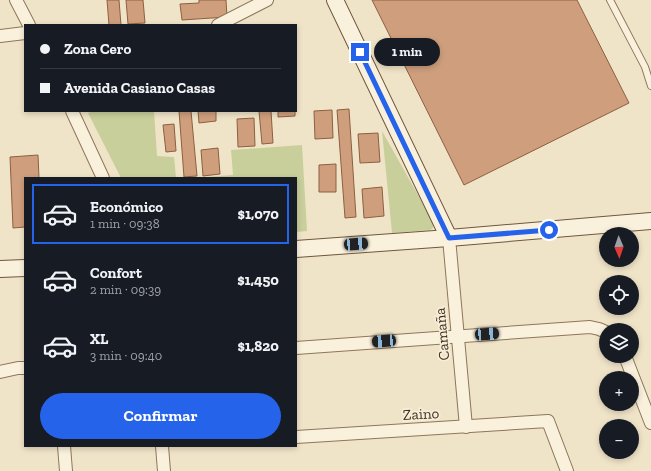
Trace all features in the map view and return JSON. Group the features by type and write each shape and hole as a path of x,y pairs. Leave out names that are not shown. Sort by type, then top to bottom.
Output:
{"main road":[{"path":"335,0 449,238"},
{"path":"297,248 449,238 651,221"},
{"path":"0,270 24,268"}],"street":[{"path":"16,0 28,24"},
{"path":"220,24 266,0"},
{"path":"0,36 24,34"},
{"path":"72,112 103,177"},
{"name":"Camaña","path":"449,238 466,427"},
{"path":"297,348 590,327 599,329"},
{"path":"628,363 651,422"},
{"path":"0,372 24,368"},
{"name":"Zaino","path":"297,437 548,421 567,471"},
{"path":"64,447 66,471"},
{"path":"162,447 164,471"}],"lane":[{"path":"610,0 645,67 651,86"}],"green space":[{"path":"154,112 157,156 174,157 176,177 120,177 88,113"},
{"path":"382,131 432,220 433,228 430,230 392,233"},
{"path":"302,145 307,231 297,232 297,177 208,177 233,175 231,150"}],"building":[{"path":"107,0 119,0 121,24 109,24"},
{"path":"126,0 143,0 145,23 128,24"},
{"path":"199,0 226,0 227,17 182,20 180,4 199,3"},
{"path":"372,0 577,0 629,103 464,185"},
{"path":"349,109 356,217 345,218 337,110"},
{"path":"332,110 333,138 315,139 314,111"},
{"path":"179,112 191,112 197,176 184,177"},
{"path":"198,112 216,112 216,121 199,123"},
{"path":"259,112 271,112 273,143 262,144"},
{"path":"278,112 295,112 295,116 278,117"},
{"path":"254,118 255,146 238,147 237,119"},
{"path":"174,124 176,151 166,152 163,125"},
{"path":"378,133 380,162 360,163 358,134"},
{"path":"218,148 220,174 203,176 201,150"},
{"path":"38,155 39,177 24,177 24,227 13,228 10,157"},
{"path":"336,164 336,192 319,192 319,165"},
{"path":"382,187 384,216 364,218 362,189"}],"route":[{"path":"360,52 449,238 549,230"}]}
